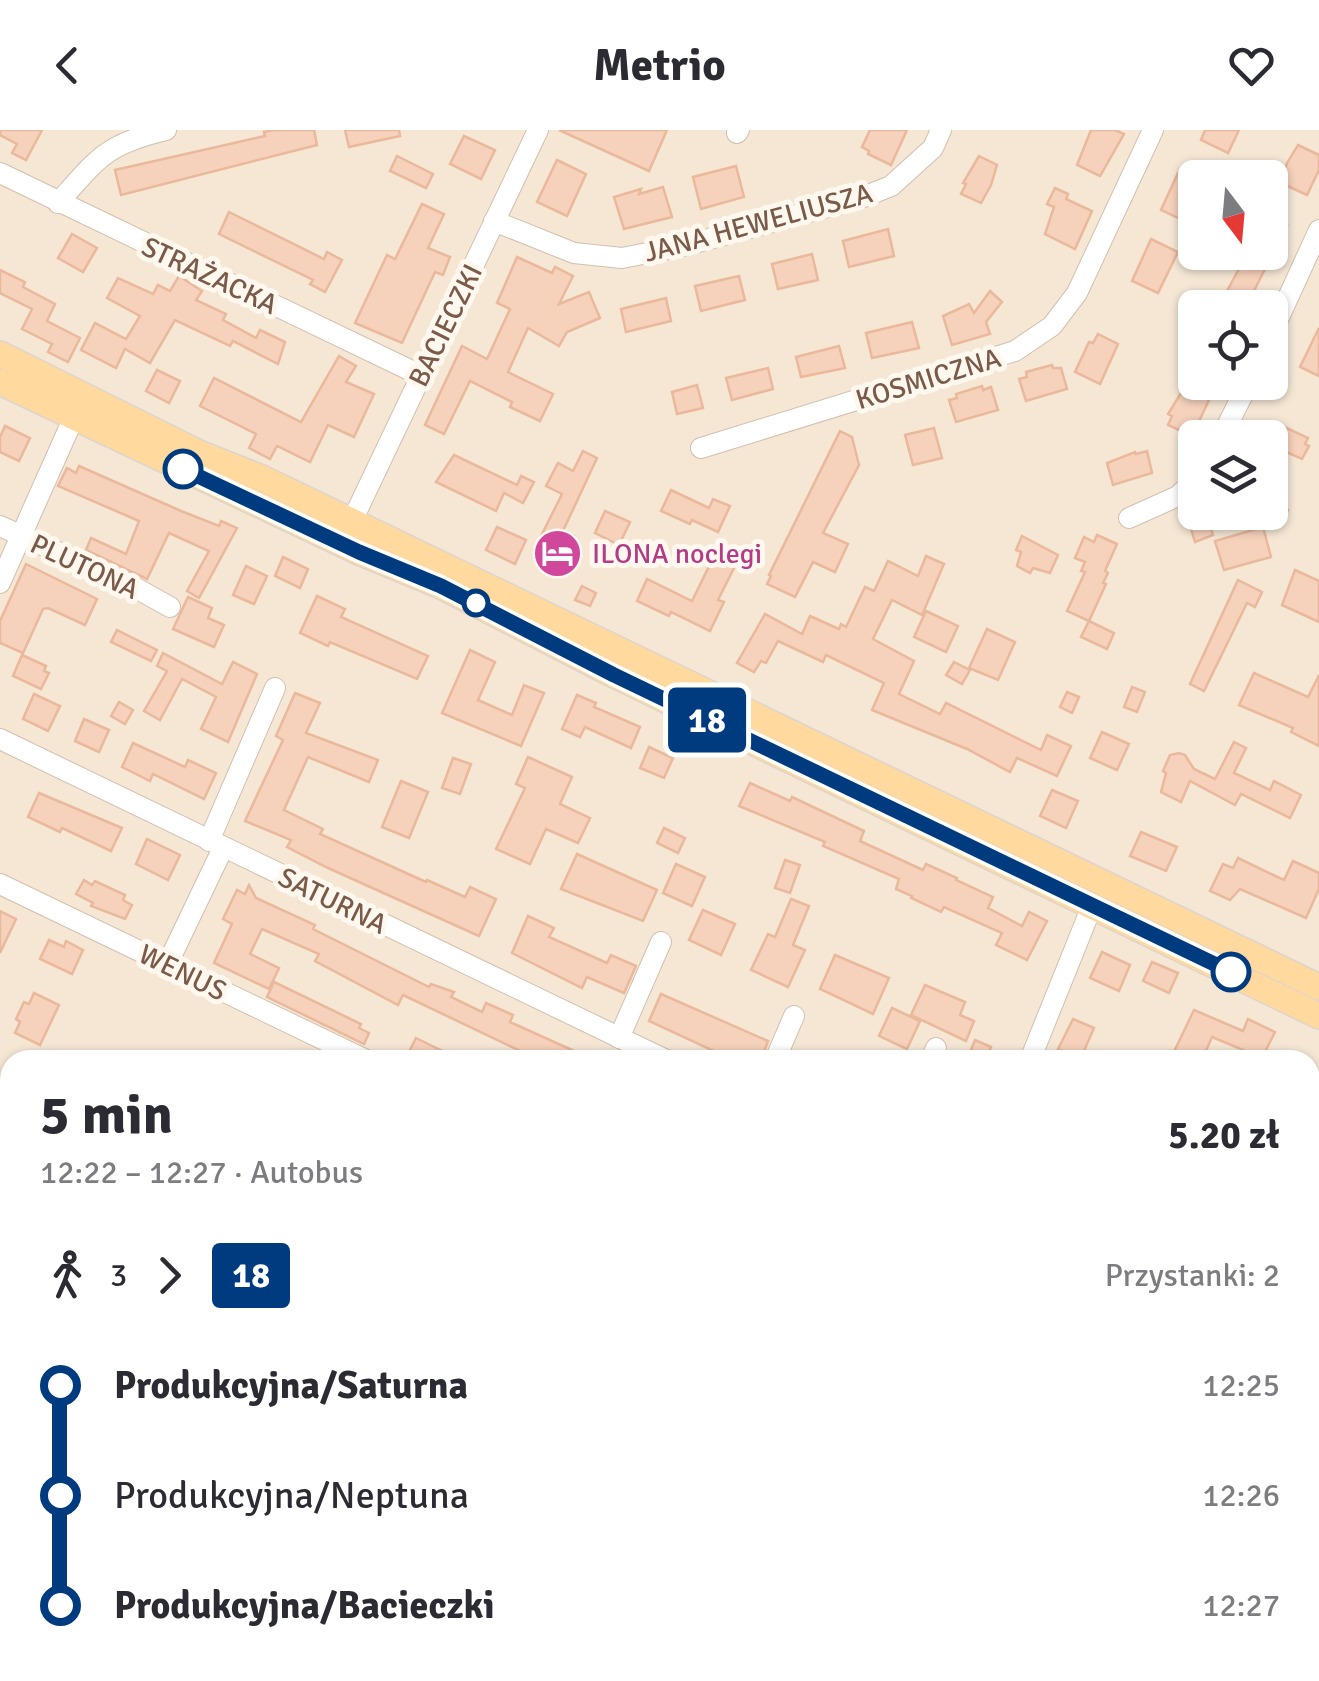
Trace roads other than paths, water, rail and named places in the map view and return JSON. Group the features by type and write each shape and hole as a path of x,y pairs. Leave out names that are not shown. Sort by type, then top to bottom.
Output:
{"main road":[{"path":"0,354 79,406"},
{"path":"0,382 79,406 262,478 347,532 614,675 1092,906 1264,975 1319,987"},
{"path":"347,532 1264,975 1319,1016"}],"street":[{"path":"58,203 101,154 123,141 166,130"},
{"name":"JANA HEWELIUSZA","path":"494,221 574,253 622,258 683,246 862,198 891,186 932,148 941,130"},
{"name":"KOSMICZNA","path":"701,448 1015,351 1052,326 1076,293 1153,130"},
{"name":"BACIECZKI","path":"347,532 494,221 531,132"},
{"name":"STRAŻACKA","path":"0,173 420,375"},
{"path":"1288,298 1319,230"},
{"path":"0,583 79,406"},
{"path":"1129,518 1178,496"},
{"name":"PLUTONA","path":"0,526 170,607"},
{"path":"167,965 275,688"},
{"name":"SATURNA","path":"0,739 645,1050"},
{"name":"WENUS","path":"0,884 345,1050"},
{"path":"1034,1050 1092,906"},
{"path":"619,1038 661,942"},
{"path":"779,1050 794,1016"}],"place":[{"name":"ILONA noclegi","path":"557,553"}]}
